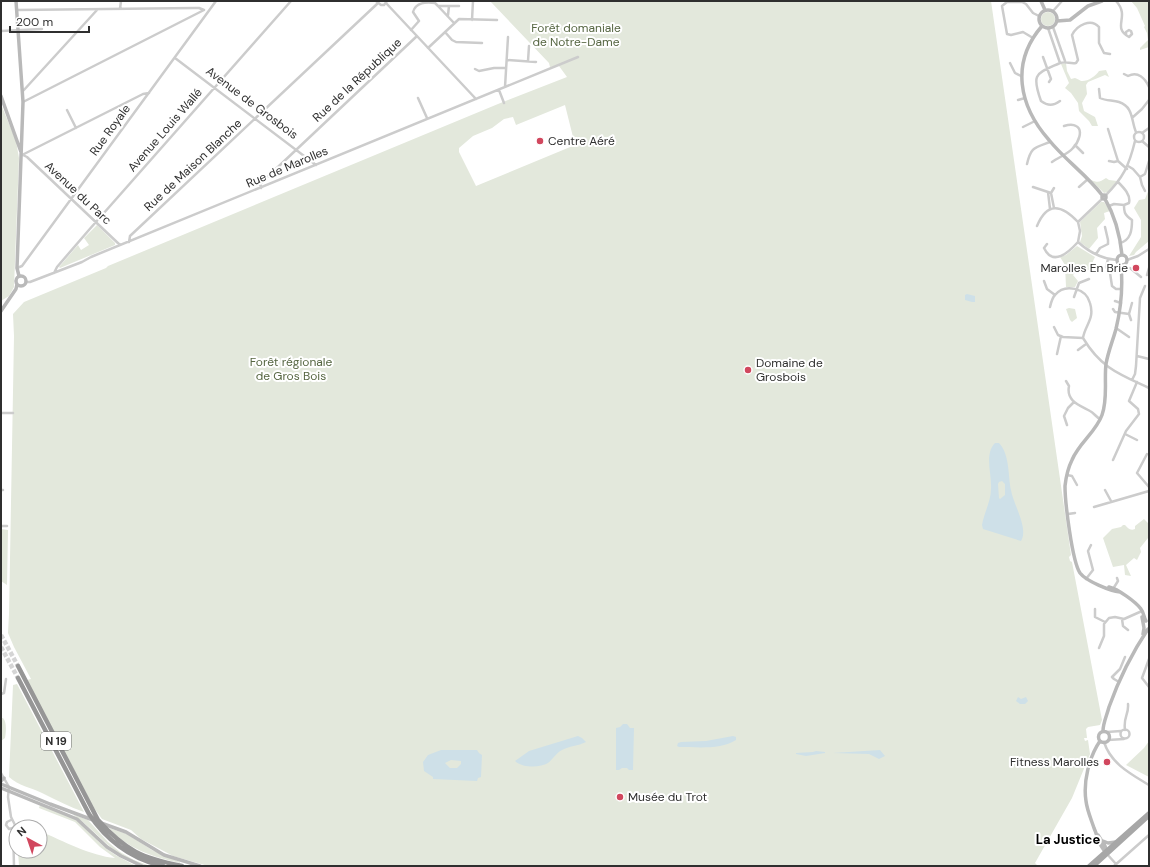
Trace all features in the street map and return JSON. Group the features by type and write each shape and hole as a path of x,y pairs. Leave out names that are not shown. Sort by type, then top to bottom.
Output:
{"highway":[{"name":"N 19","path":"18,666 98,820 115,838 136,852 160,861 182,866"},
{"name":"N 19","path":"18,678 89,814 98,827 113,842 130,854 148,862 163,866"}],"main road":[{"path":"1089,866 1149,813"},
{"path":"1094,866 1105,852 1149,816"}],"street":[{"path":"16,1 23,91 23,142 17,268 19,276 16,280 19,285"},
{"path":"120,1 120,9"},
{"name":"Rue Royale","path":"17,268 22,266 216,1"},
{"name":"Avenue Louis Wallé","path":"54,273 57,267 96,222 291,1"},
{"path":"472,20 474,1"},
{"path":"1042,1 1045,10"},
{"path":"1053,11 1062,1"},
{"path":"1057,21 1070,20 1093,2 1102,1"},
{"path":"1116,1 1121,8 1123,15 1120,28 1126,34"},
{"path":"376,2 383,5 387,2 411,30 476,99"},
{"name":"Rue de Maison Blanche","path":"129,242 130,236 256,118 376,2"},
{"path":"1034,38 1023,32 1010,36 1007,34 1002,6 1007,2 1022,2 1032,13 1039,16"},
{"path":"411,30 419,21 413,12 417,5 424,3 436,3 449,6 459,6"},
{"path":"436,3 454,23"},
{"path":"448,16 449,6"},
{"path":"17,10 199,8 208,12"},
{"path":"23,91 97,9"},
{"path":"23,102 204,10"},
{"path":"1045,10 1053,11"},
{"path":"1045,10 1039,16 1039,23 1048,28 1053,27 1057,21 1053,11"},
{"path":"428,48 459,19 497,20"},
{"path":"1060,101 1049,105 1041,101 1036,76 1039,73 1065,61 1072,64 1076,63 1078,60 1072,37 1073,33 1079,27 1091,22 1096,23 1099,26 1099,43 1104,53 1110,54"},
{"path":"1042,26 1024,57 1021,76 1025,98 1035,121 1050,142 1104,197 1116,222 1122,255 1125,256 1127,260"},
{"path":"1053,27 1065,61"},
{"path":"1048,28 1060,63"},
{"path":"1,31 42,29"},
{"path":"444,32 456,42 482,43"},
{"name":"Rue de la République","path":"261,188 260,184 417,36"},
{"path":"505,87 508,37"},
{"path":"528,61 529,46"},
{"path":"1044,56 1051,79 1049,82"},
{"name":"Rue de Marolles","path":"26,282 30,282 54,273 578,57"},
{"name":"Avenue de Grosbois","path":"175,58 297,149 316,165"},
{"path":"507,60 536,62"},
{"path":"1010,63 1015,73 1021,76"},
{"path":"475,69 479,71 494,68 506,68"},
{"path":"1124,74 1128,76 1134,73 1139,75 1146,81 1149,88"},
{"path":"1099,89 1100,98 1124,104 1133,117 1133,126 1136,132"},
{"path":"498,90 504,102"},
{"path":"22,155 144,94 149,93"},
{"path":"1,96 18,140 22,155"},
{"path":"418,98 427,118"},
{"path":"1018,100 1025,98"},
{"path":"1133,117 1149,100"},
{"path":"67,110 76,128"},
{"path":"1024,127 1035,121"},
{"path":"1052,162 1074,148 1080,135 1080,130 1076,126 1064,126"},
{"path":"1136,132 1142,133 1149,128"},
{"path":"1108,129 1118,161 1133,169 1140,177 1145,191"},
{"path":"15,132 20,136 23,142"},
{"path":"18,140 23,132"},
{"path":"1078,222 1118,182 1127,167 1135,141 1133,136 1136,132"},
{"path":"1142,133 1144,138 1142,140"},
{"path":"1135,141 1139,142 1142,140"},
{"path":"1142,140 1149,147"},
{"path":"1028,164 1030,153 1033,149 1050,142"},
{"path":"1075,146 1083,153"},
{"name":"Avenue du Parc","path":"22,155 27,157 120,245"},
{"path":"1109,161 1118,161"},
{"path":"1140,177 1145,174 1149,161"},
{"path":"1079,187 1088,179"},
{"path":"1109,206 1114,204 1124,205 1129,203 1130,198 1124,187 1118,182"},
{"path":"1033,187 1052,193"},
{"path":"1054,188 1052,193 1054,208"},
{"path":"1048,192 1050,209"},
{"path":"1120,243 1126,242 1132,227 1132,220 1125,216 1124,205"},
{"path":"1037,226 1043,214 1054,208 1064,210 1078,222 1080,231 1078,242 1065,254 1054,257 1049,256 1044,248 1047,244"},
{"path":"1096,254 1100,248 1108,244 1105,227"},
{"path":"1078,242 1108,260 1117,260 1122,255"},
{"path":"1121,266 1125,265 1127,260 1138,256 1149,249"},
{"path":"1108,260 1106,267 1110,273 1112,286 1121,289"},
{"path":"1117,260 1118,264 1121,266 1121,304 1106,365 1104,409 1100,419 1079,447 1071,461 1065,491 1076,565 1080,573 1086,579 1120,592 1138,606 1147,624 1119,682 1106,717 1105,732 1109,736 1103,740 1093,756 1088,770 1085,790 1086,804 1105,852 1115,865 1149,835"},
{"path":"1130,268 1142,277"},
{"path":"1147,275 1149,268"},
{"path":"2,309 19,285 24,285 26,282 24,277 19,276"},
{"path":"1074,297 1079,283 1088,279"},
{"path":"1044,281 1047,289 1055,295"},
{"path":"1132,380 1135,374 1137,356 1140,298 1145,286"},
{"path":"1050,306 1055,295 1064,289 1070,288 1081,291 1087,296 1091,308 1090,322 1084,332 1083,338 1086,344 1093,353 1117,374 1149,388"},
{"path":"1115,301 1121,304"},
{"path":"1131,320 1129,314 1132,303"},
{"path":"1113,309 1115,312 1129,314"},
{"path":"1054,326 1056,332 1061,336 1083,338"},
{"path":"1116,328 1129,337"},
{"path":"1057,354 1061,336"},
{"path":"1078,350 1086,344"},
{"path":"1137,356 1149,359"},
{"path":"1066,381 1069,386 1068,390 1070,398 1100,419"},
{"path":"1113,460 1124,434 1139,414 1138,409 1129,401 1137,382"},
{"path":"1067,425 1064,416 1068,408 1074,402"},
{"path":"1,413 13,414"},
{"path":"1124,434 1137,440"},
{"path":"1147,454 1137,472 1149,487"},
{"path":"1067,475 1072,476 1078,485"},
{"path":"1105,490 1111,502"},
{"path":"1094,507 1149,491"},
{"path":"1068,514 1075,513"},
{"path":"1,526 7,526"},
{"path":"1086,579 1093,570 1088,551 1091,545"},
{"path":"1113,590 1118,581 1117,578"},
{"path":"1095,609 1095,617 1105,622"},
{"path":"1099,648 1104,636 1105,622 1109,618 1112,617 1122,619 1142,612"},
{"path":"1122,619 1123,626 1128,630"},
{"path":"1119,682 1112,677 1120,669 1125,657"},
{"path":"1149,659 1142,673 1142,678 1149,687"},
{"path":"1,694 5,691 6,679"},
{"path":"1126,738 1121,736 1124,719 1128,712 1128,704"},
{"path":"1103,740 1129,737 1128,731 1123,730 1100,733 1107,750 1120,767 1149,785"},
{"path":"1,773 2,779 9,789 11,819"},
{"path":"1,784 77,819 107,847 121,856 142,866"},
{"path":"1,788 9,789 106,824 131,835 164,855 200,866"},
{"path":"1095,828 1103,841 1105,852"},
{"path":"1103,841 1108,843 1116,842"}],"green space":[{"name":"Domaine de Grosbois","path":"490,1 991,1 1071,555 1069,557 1070,561 1072,562 1102,720 1100,725 1088,727 1086,729 1087,738 1084,738 1085,741 1088,740 1090,754 1072,798 1035,863 1038,866 208,866 173,856 141,839 131,830 102,819 94,808 27,680 31,679 8,633 14,336 13,314 24,302 108,266 498,104 567,77 559,66 550,67 549,63","holes":["565,105 575,145 476,186 459,152 459,148 473,136 492,128 504,119 513,117 516,125"]},
{"path":"1131,1 1149,1 1149,47 1140,50 1140,48 1148,40 1147,33 1137,8"},
{"path":"1045,12 1051,12 1055,16 1055,22 1051,26 1045,26 1041,22 1041,16"},
{"path":"1066,63 1067,71 1071,79 1075,78 1081,81 1086,81 1096,75 1099,71 1106,70 1109,77 1105,75 1088,82 1086,85 1087,94 1082,103 1084,111 1095,117 1098,126 1092,126 1079,111 1078,103 1071,93 1065,88 1069,83 1061,64"},
{"path":"1,104 16,141 19,158 14,287 9,296 1,301"},
{"path":"1106,178 1117,181 1108,192 1104,193 1091,180 1099,182"},
{"path":"1149,189 1149,241 1134,255 1129,256 1141,237 1141,220 1134,208 1139,200 1145,199"},
{"path":"1101,202 1104,202 1110,211 1104,213 1105,219 1097,228 1098,238 1089,249 1080,242 1082,236 1080,222"},
{"path":"97,225 115,243 115,245 60,268 59,267 78,245 81,250 89,245 84,238"},
{"path":"1077,246 1095,257 1093,267 1087,271 1081,266 1073,275 1078,281 1075,287 1066,287 1065,265 1060,257 1066,255"},
{"path":"1066,309 1075,309 1077,318 1072,322"},
{"path":"1144,519 1149,524 1148,538 1140,548 1141,552 1137,560 1134,558 1126,565 1131,576 1125,575 1124,565 1113,567 1103,538 1112,529 1123,525 1133,530 1135,529 1135,526"},
{"path":"1,529 8,530 7,585 1,581"},
{"path":"17,684 84,812 68,806 9,777 13,685"},
{"path":"1,718 3,718 6,727 5,738 1,741"},
{"path":"1149,741 1149,777 1126,765 1144,748"},
{"path":"40,805 74,818 107,849 137,866 19,866 19,859 48,859 48,834 87,851 106,857 115,858 100,847 75,822 39,808"},
{"path":"72,814 88,820 108,842 120,852 134,860 150,866 128,860"},
{"path":"109,828 127,834 152,850 180,863 151,855 133,847"}],"shaded area":[{"path":"965,295 975,296 975,302 965,300"},
{"path":"995,443 999,443 1003,448 1007,459 1012,496 1022,523 1023,536 1021,541 983,529 983,520 991,494 989,459","holes":["1002,481 1005,484 1005,495 1000,499 998,484"]},
{"path":"1018,697 1021,699 1026,697 1028,701 1025,704 1020,704 1016,701"},
{"path":"623,724 627,724 630,728 634,728 633,770 622,768 616,770 616,728"},
{"path":"578,736 586,742 562,750 545,765 526,766 515,761 529,751"},
{"path":"733,736 736,737 736,740 716,747 677,746 678,743 681,742 706,741"},
{"path":"441,750 477,750 482,755 481,777 478,778 477,781 433,779 433,777 424,771 423,762 428,755","holes":["451,760 461,761 461,764 457,768 450,768 445,763"]},
{"path":"880,750 885,756 879,759 869,754 833,753"},
{"path":"816,751 825,753 806,756 796,754 796,753"}],"tunnel":[{"path":"1,635 18,666"},
{"path":"1,647 18,678"}],"place":[{"name":"Centre Aéré","path":"540,141"},
{"name":"Marolles En Brie","path":"1136,268"},
{"name":"Domaine de Grosbois","path":"748,370"},
{"name":"Fitness Marolles","path":"1107,762"},
{"name":"Musée du Trot","path":"620,797"}],"district":[{"name":"La Justice","path":"1068,839"}],"park label":[{"name":"Forêt domaniale de Notre-Dame","path":"576,35"},
{"name":"Forêt régionale de Gros Bois","path":"291,369"}]}
